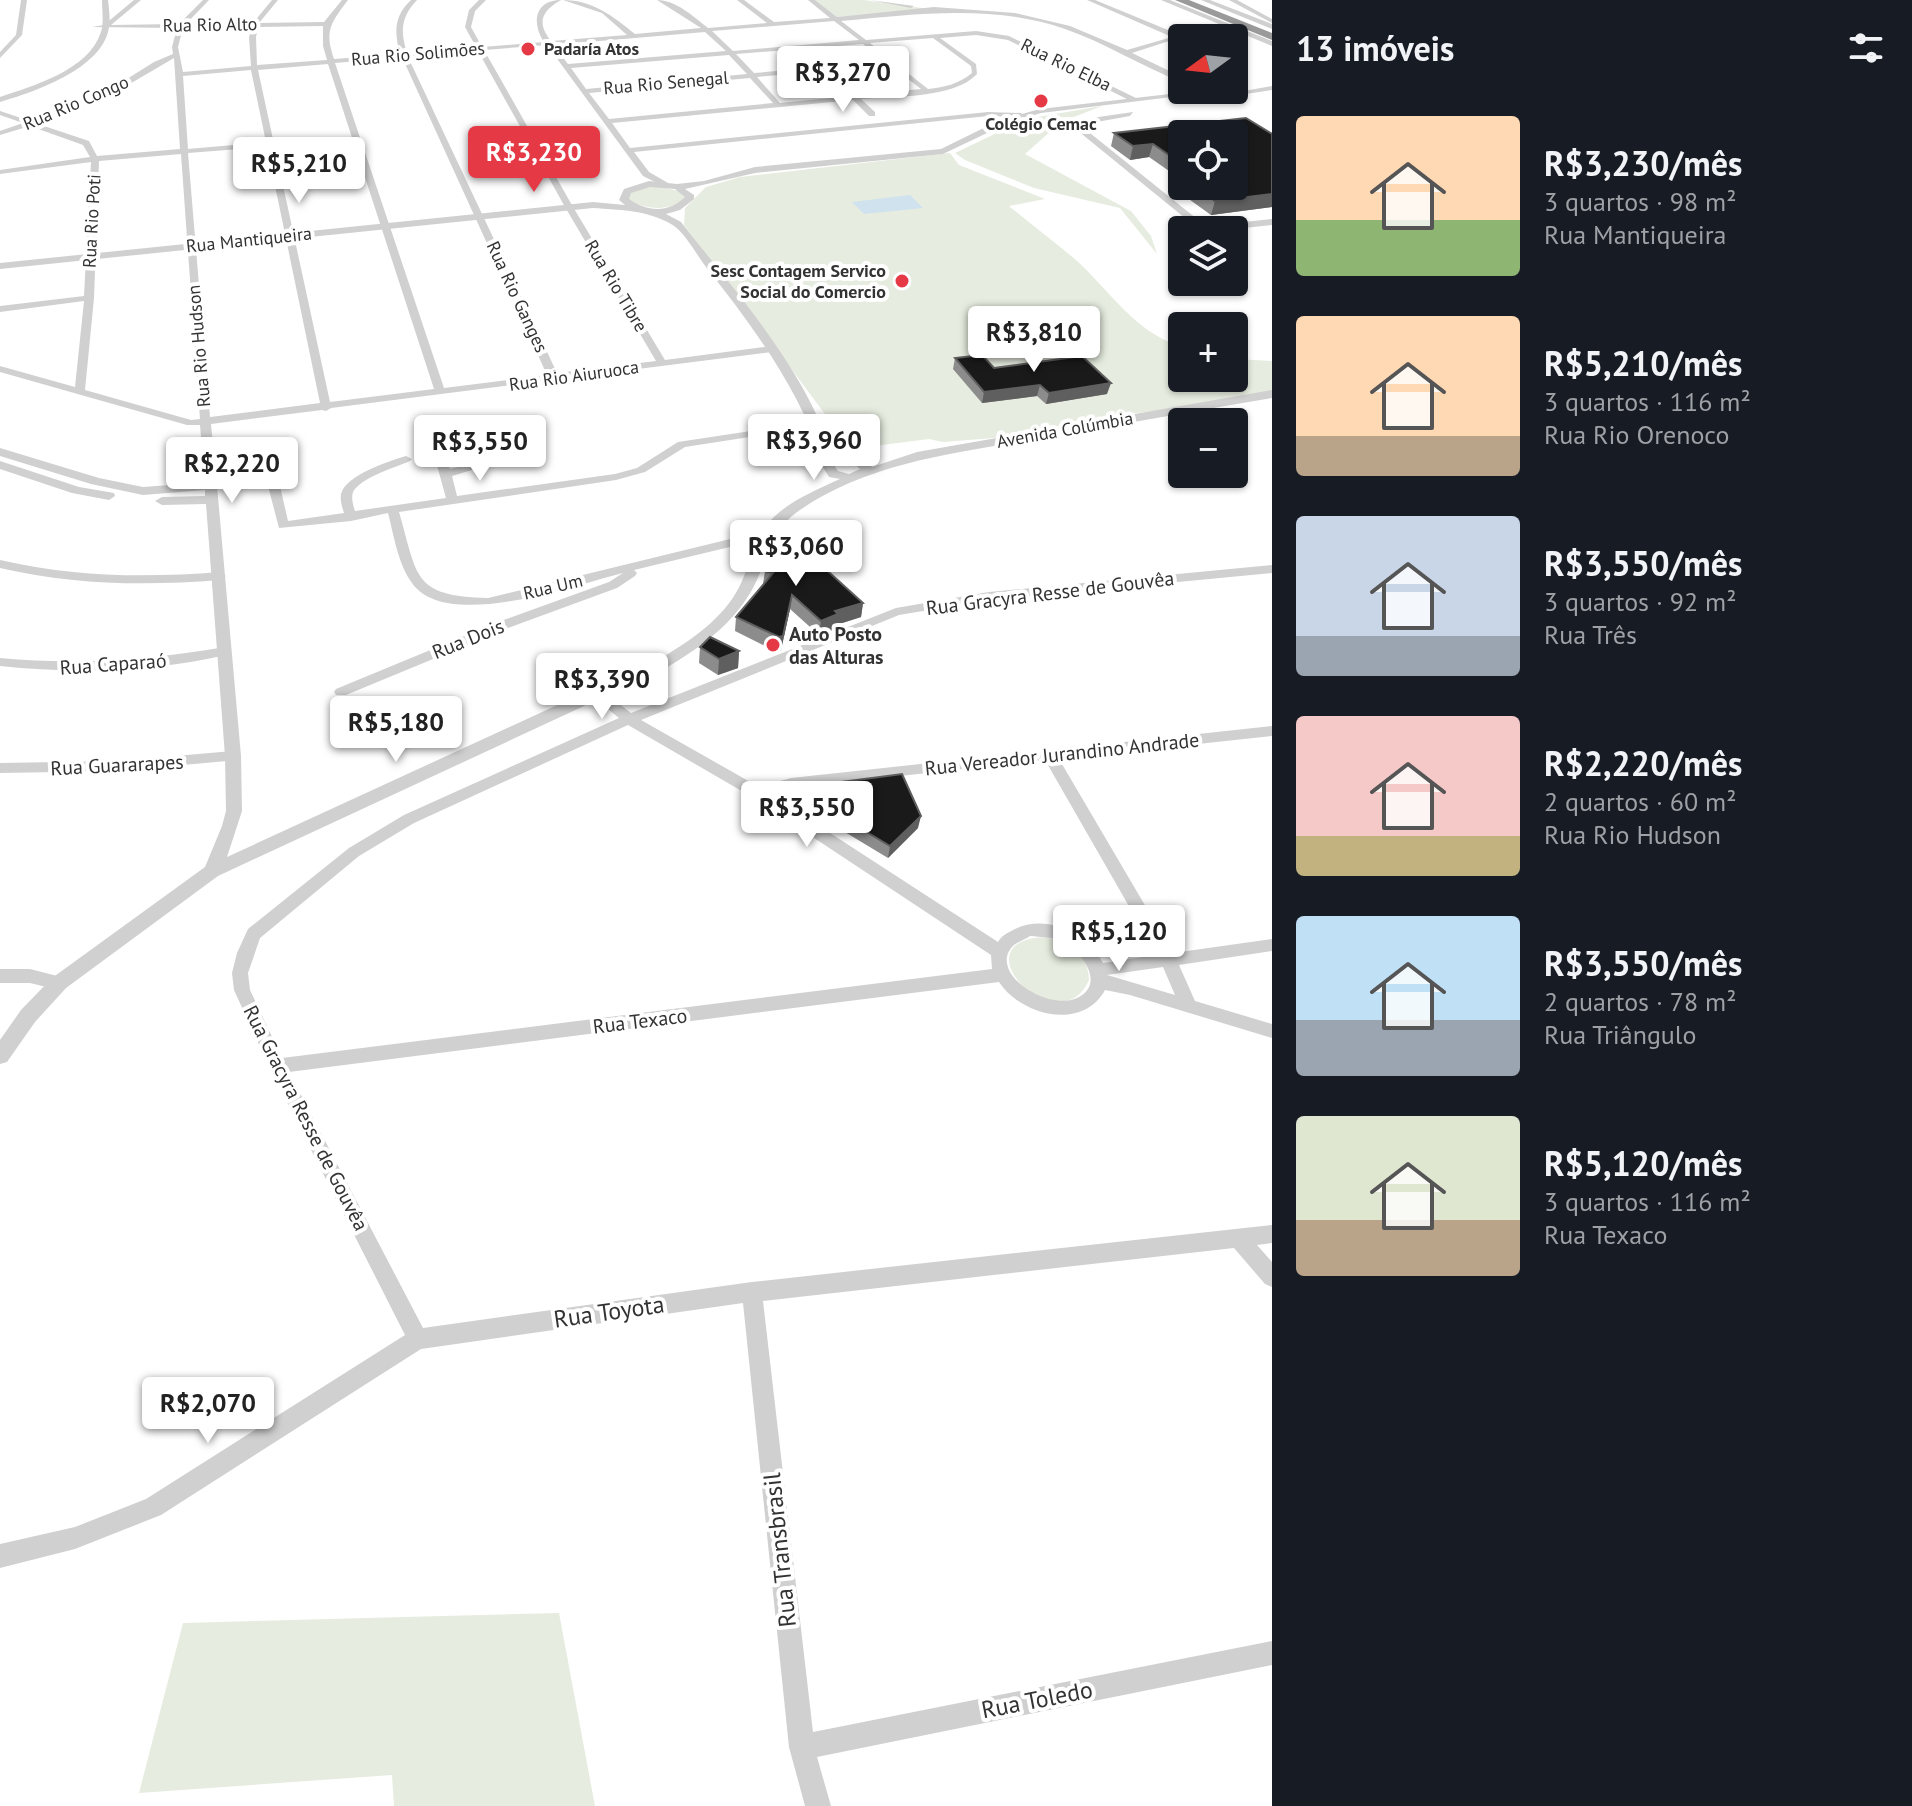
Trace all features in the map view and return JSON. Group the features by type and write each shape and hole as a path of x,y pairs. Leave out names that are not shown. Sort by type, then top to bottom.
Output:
{"highway":[{"path":"1184,2 1272,34"},
{"path":"1248,30 1272,34"}],"street":[{"path":"0,56 19,35 24,0"},
{"path":"0,98 43,83 74,66 102,39 105,0"},
{"path":"105,27 138,0"},
{"path":"176,55 181,25 206,0"},
{"path":"275,0 253,24 250,40 326,408"},
{"path":"345,0 326,24 324,35 441,393"},
{"name":"Rua Rio Ganges","path":"414,0 402,10 397,21 404,55 554,378"},
{"name":"Rua Rio Tibre","path":"483,0 472,10 468,27 569,207 663,364"},
{"path":"558,0 540,10 537,17 548,43 646,174 665,185"},
{"path":"566,0 604,12 633,36"},
{"path":"660,0 685,13 705,30 778,105"},
{"path":"740,0 772,24"},
{"path":"811,0 927,91"},
{"path":"873,0 1028,17 1085,34 1168,73"},
{"path":"1090,0 1168,33"},
{"path":"1152,0 1184,2"},
{"path":"1164,0 1184,2 1224,24"},
{"path":"1204,0 1272,34"},
{"path":"1232,0 1247,8 1272,34"},
{"path":"1247,8 1254,0"},
{"name":"Rua Rio Solimões","path":"180,74 944,10"},
{"path":"0,98 75,57 90,40 95,27 95,13"},
{"path":"105,14 123,13"},
{"name":"Rua Rio Alto","path":"95,27 326,24"},
{"name":"Rua Rio Elba","path":"566,66 976,33 1009,38 1134,99"},
{"path":"1085,34 1121,39 1139,49 1144,61"},
{"path":"607,121 927,91 958,85 975,73 974,65 932,35"},
{"path":"1099,40 1121,39"},
{"path":"1136,40 1168,40"},
{"path":"1126,53 1165,40"},
{"name":"Rua Rio Hudson","path":"176,55 180,74 190,246 233,756 234,811 212,871"},
{"name":"Rua Rio Congo","path":"0,133 34,123 127,83 161,60 176,55"},
{"name":"Rua Rio Senegal","path":"584,91 892,63"},
{"path":"1248,90 1272,88"},
{"path":"1094,118 1112,104 1168,95"},
{"path":"855,98 872,114"},
{"path":"629,150 988,114 1021,115 1168,98"},
{"name":"Rua Rio Poti","path":"0,113 86,143 95,159 88,257 89,298 80,393"},
{"path":"1130,114 1094,118 1078,122 1076,126 1164,194 1185,216 1202,224 1225,227 1272,222"},
{"path":"639,186 704,184 755,170 943,151 1021,115"},
{"path":"0,172 95,159 272,144"},
{"path":"639,186 646,174"},
{"path":"655,212 682,206 704,184"},
{"name":"Rua Mantiqueira","path":"593,205 624,195 639,186"},
{"path":"677,187 691,197"},
{"path":"624,195 627,204 637,209"},
{"name":"Rua Mantiqueira","path":"0,266 593,205 655,212"},
{"path":"678,224 682,206"},
{"path":"655,212 678,224 772,349 818,427 828,464 838,476 858,477 867,467 818,427"},
{"path":"0,309 89,298"},
{"name":"Rua Rio Aiuruoca","path":"0,369 163,417 205,423 772,349"},
{"name":"Avenida Colúmbia","path":"813,496 917,456 1272,394"},
{"path":"274,486 283,525 616,477 641,470 682,444 764,432"},
{"path":"433,433 452,500"},
{"path":"0,452 96,481 143,491 212,493"},
{"path":"0,1056 28,1016 59,983 212,871 661,665 711,633 746,588 767,534 793,509 813,496 828,464 852,457 917,456"},
{"path":"351,517 346,499 348,490 356,482 406,459"},
{"path":"446,474 499,460"},
{"path":"0,465 77,490 137,502 212,493"},
{"name":"Rua Um","path":"393,510 415,583 431,594 454,603 488,602 638,568 767,534"},
{"path":"1,565 118,582 220,576"},
{"name":"Rua Dois","path":"341,692 503,625 613,585 638,568"},
{"name":"Rua Gracyra Resse de Gouvêa","path":"418,1339 277,1066 242,990 240,973 254,934 271,918 354,852 409,819 629,719 896,612 989,596 1272,569"},
{"name":"Rua Caparaó","path":"0,662 58,669 120,667 225,651"},
{"path":"598,694 629,719 757,793 1000,952"},
{"name":"Rua Vereador Jurandino Andrade","path":"757,793 791,783 1272,731"},
{"name":"Rua Guararapes","path":"0,768 82,770 233,756"},
{"path":"1050,756 1168,959 1189,1006"},
{"path":"1042,930 1072,938 1093,958 1099,976 1094,994 1085,1002 1055,1008 1023,998 1002,975 1000,952 1004,943 1015,935 1042,930"},
{"path":"1099,976 1168,959 1272,945"},
{"name":"Rua Texaco","path":"277,1066 1002,975"},
{"path":"0,976 30,976 59,983"},
{"path":"1099,976 1272,1031"},
{"name":"Rua Toyota","path":"0,1556 75,1538 153,1507 418,1339 752,1292 1272,1234"},
{"path":"1239,1239 1272,1277"},
{"name":"Rua Transbrasil","path":"752,1292 802,1747 818,1806"},
{"name":"Rua Toledo","path":"802,1747 1272,1653"}],"shaded area":[{"path":"815,0 864,0 929,9 837,17"},
{"path":"1102,106 1061,122 1025,154 1131,211 1151,236 1157,254 1120,208 1034,188 955,153 1026,119"},
{"name":"Sesc Contagem Servico Social do Comercio","path":"950,153 959,165 1045,199 1009,206 1077,261 1137,322 1168,341 1168,392 1248,392 1248,360 1272,361 1272,397 1112,416 994,438 943,442 929,439 851,449 684,225 685,208 706,187 740,177"},
{"path":"656,186 679,191 686,198 672,206 659,208 629,202 628,194"},
{"path":"1043,937 1075,950 1085,963 1089,980 1075,997 1057,1002 1039,997 1022,986 1012,971 1009,956 1019,943"},
{"path":"559,1613 595,1806 394,1806 392,1775 139,1793 183,1623"}],"water":[{"path":"910,195 923,208 864,214 852,202"}],"building":[{"path":"1246,118 1272,134 1272,194 1248,197 1248,120 1228,120"},
{"path":"1168,127 1168,154 1153,144 1133,146 1114,133"},
{"path":"982,355 994,368 1082,356 1111,383 1049,393 1040,385 984,392 955,358"},
{"path":"790,522 804,524 800,546 863,603 835,611 838,614 821,621 792,595 783,636 779,637 736,617 773,573 765,571 781,546"},
{"path":"710,637 739,651 719,659 700,647"},
{"path":"902,774 921,816 890,846 807,796 811,786"}],"place":[{"name":"Padaría Atos","path":"528,49"},
{"name":"Colégio Cemac","path":"1041,101"},
{"name":"Sesc Contagem Servico Social do Comercio","path":"902,281"},
{"name":"Auto Posto das Alturas","path":"773,645"}]}
